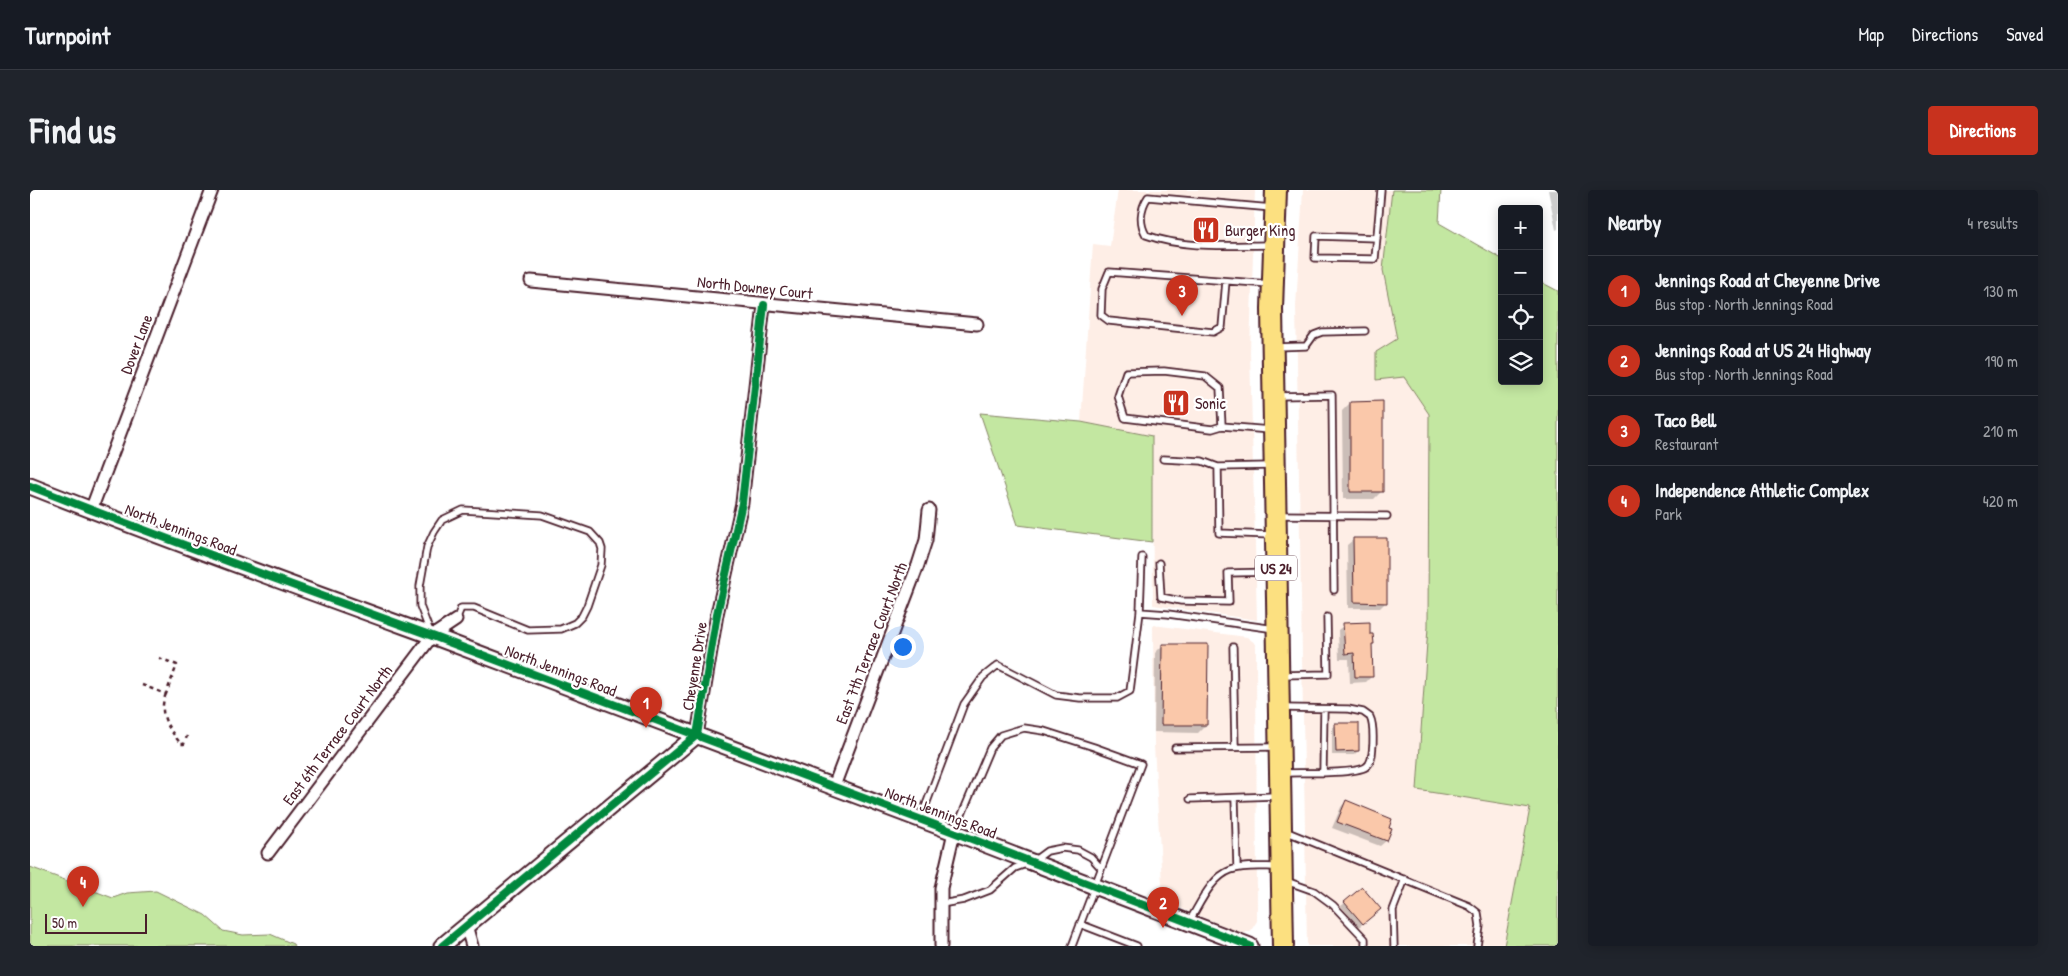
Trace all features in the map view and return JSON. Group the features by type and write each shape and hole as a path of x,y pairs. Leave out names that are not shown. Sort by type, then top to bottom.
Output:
{"highway":[{"name":"US 24","path":"1275,199 1272,284 1283,946"}],"street":[{"name":"Dover Lane","path":"91,510 212,190"},
{"name":"North Downey Court","path":"530,281 977,324"},
{"name":"Cheyenne Drive","path":"442,946 697,735 717,614 742,503 764,305"},
{"name":"North Jennings Road","path":"30,486 309,592 834,786 1250,946"},
{"name":"East 7th Terrace Court North","path":"834,786 918,565 926,540 929,510"},
{"name":"East 6th Terrace Court North","path":"268,853 432,636 456,620"},
{"path":"941,946 941,888 954,832"},
{"path":"466,925 472,946"}],"lane":[{"path":"1377,238 1316,236 1315,258 1375,259 1377,238 1381,190"},
{"path":"1273,245 1198,244 1156,239 1146,235 1141,227 1142,206 1148,193 1275,199"},
{"path":"1226,281 1224,319 1222,326 1214,332 1109,321 1101,315 1102,290 1109,272 1272,284"},
{"path":"1274,347 1306,346 1314,335 1322,332 1366,331"},
{"path":"1222,426 1220,388 1205,376 1164,371 1126,372 1118,396 1125,418 1212,428 1222,426 1275,430"},
{"path":"1274,396 1332,395 1334,590"},
{"path":"1162,459 1202,461 1218,467 1275,466"},
{"path":"1218,467 1219,533 1276,535"},
{"path":"432,636 420,606 420,586 427,547 442,520 463,510 542,515 590,532 600,543 602,549 601,565 587,606 582,616 575,622 561,629 528,630 474,608 461,608 456,620"},
{"path":"1276,515 1387,516"},
{"path":"921,819 964,704 983,677 998,665 1056,695 1080,698 1117,698 1130,691 1140,612 1142,556"},
{"path":"1159,563 1161,597 1181,601 1229,602 1228,573 1276,572"},
{"path":"1140,612 1277,629"},
{"path":"1279,675 1328,674 1327,617"},
{"path":"1233,647 1235,747"},
{"path":"1279,708 1363,712 1370,717 1373,725 1372,756 1367,767 1347,772 1281,773"},
{"path":"1323,772 1324,709"},
{"path":"954,832 990,748 1001,735 1024,728 1044,731 1094,746 1141,764 1072,946"},
{"path":"1175,748 1280,747"},
{"path":"1190,799 1281,796"},
{"path":"1235,798 1237,868"},
{"path":"1281,829 1469,906 1478,913 1480,926 1477,946"},
{"path":"941,904 964,900 990,890 1015,868 1032,862 1047,852 1062,848 1078,850 1091,857 1101,868"},
{"path":"1188,922 1210,887 1221,875 1237,868 1281,873 1314,891 1333,905 1364,939 1365,946"},
{"path":"1394,946 1393,910 1405,879"},
{"path":"1080,924 1137,946"}],"path":[{"path":"157,657 177,665 162,710 166,724 181,744 184,744 187,736"},
{"path":"142,684 166,694"}],"shaded area":[{"path":"1118,190 1255,190 1250,352 1257,620 1153,605 1152,436 1081,422 1093,244 1110,246"},
{"path":"1303,190 1392,190 1383,270 1397,339 1377,380 1404,377 1429,414 1428,627 1417,790 1530,808 1504,946 1307,946 1296,306"},
{"path":"1153,625 1247,637 1256,644 1257,921 1250,932 1239,932 1163,901 1154,746"}],"green space":[{"path":"1392,190 1441,190 1439,223 1498,257 1498,385 1543,385 1543,283 1558,291 1558,946 1504,946 1530,808 1417,790 1428,627 1429,414 1404,377 1376,380 1376,352 1397,339 1383,270"},
{"path":"980,413 1081,422 1152,436 1152,542 1018,525"},
{"path":"30,867 113,898 127,893 156,891 205,915 223,931 243,935 270,934 294,946 30,946"}],"building":[{"path":"1383,401 1383,492 1350,492 1350,402"},
{"path":"1353,538 1387,538 1387,603 1354,602"},
{"path":"1370,622 1370,634 1373,634 1374,644 1372,644 1373,677 1355,677 1354,653 1345,654 1343,623"},
{"path":"1162,644 1208,644 1207,725 1161,725"},
{"path":"1335,723 1359,723 1359,751 1336,752"},
{"path":"1346,800 1392,819 1389,828 1392,829 1387,841 1337,822"},
{"path":"1362,887 1381,909 1363,924 1344,902"}],"cycle path":[{"path":"442,946 697,735 717,614 742,503 764,305"},
{"path":"30,486 181,544 741,751 1250,946"}],"place":[{"name":"Burger King","path":"1206,230"},
{"name":"Taco Bell","path":"1182,316"},
{"name":"Sonic","path":"1176,403"},
{"name":"Jennings Road at Cheyenne Drive","path":"646,728"},
{"name":"Independence Athletic Complex","path":"83,907"},
{"name":"Jennings Road at US 24 Highway","path":"1163,928"}]}
